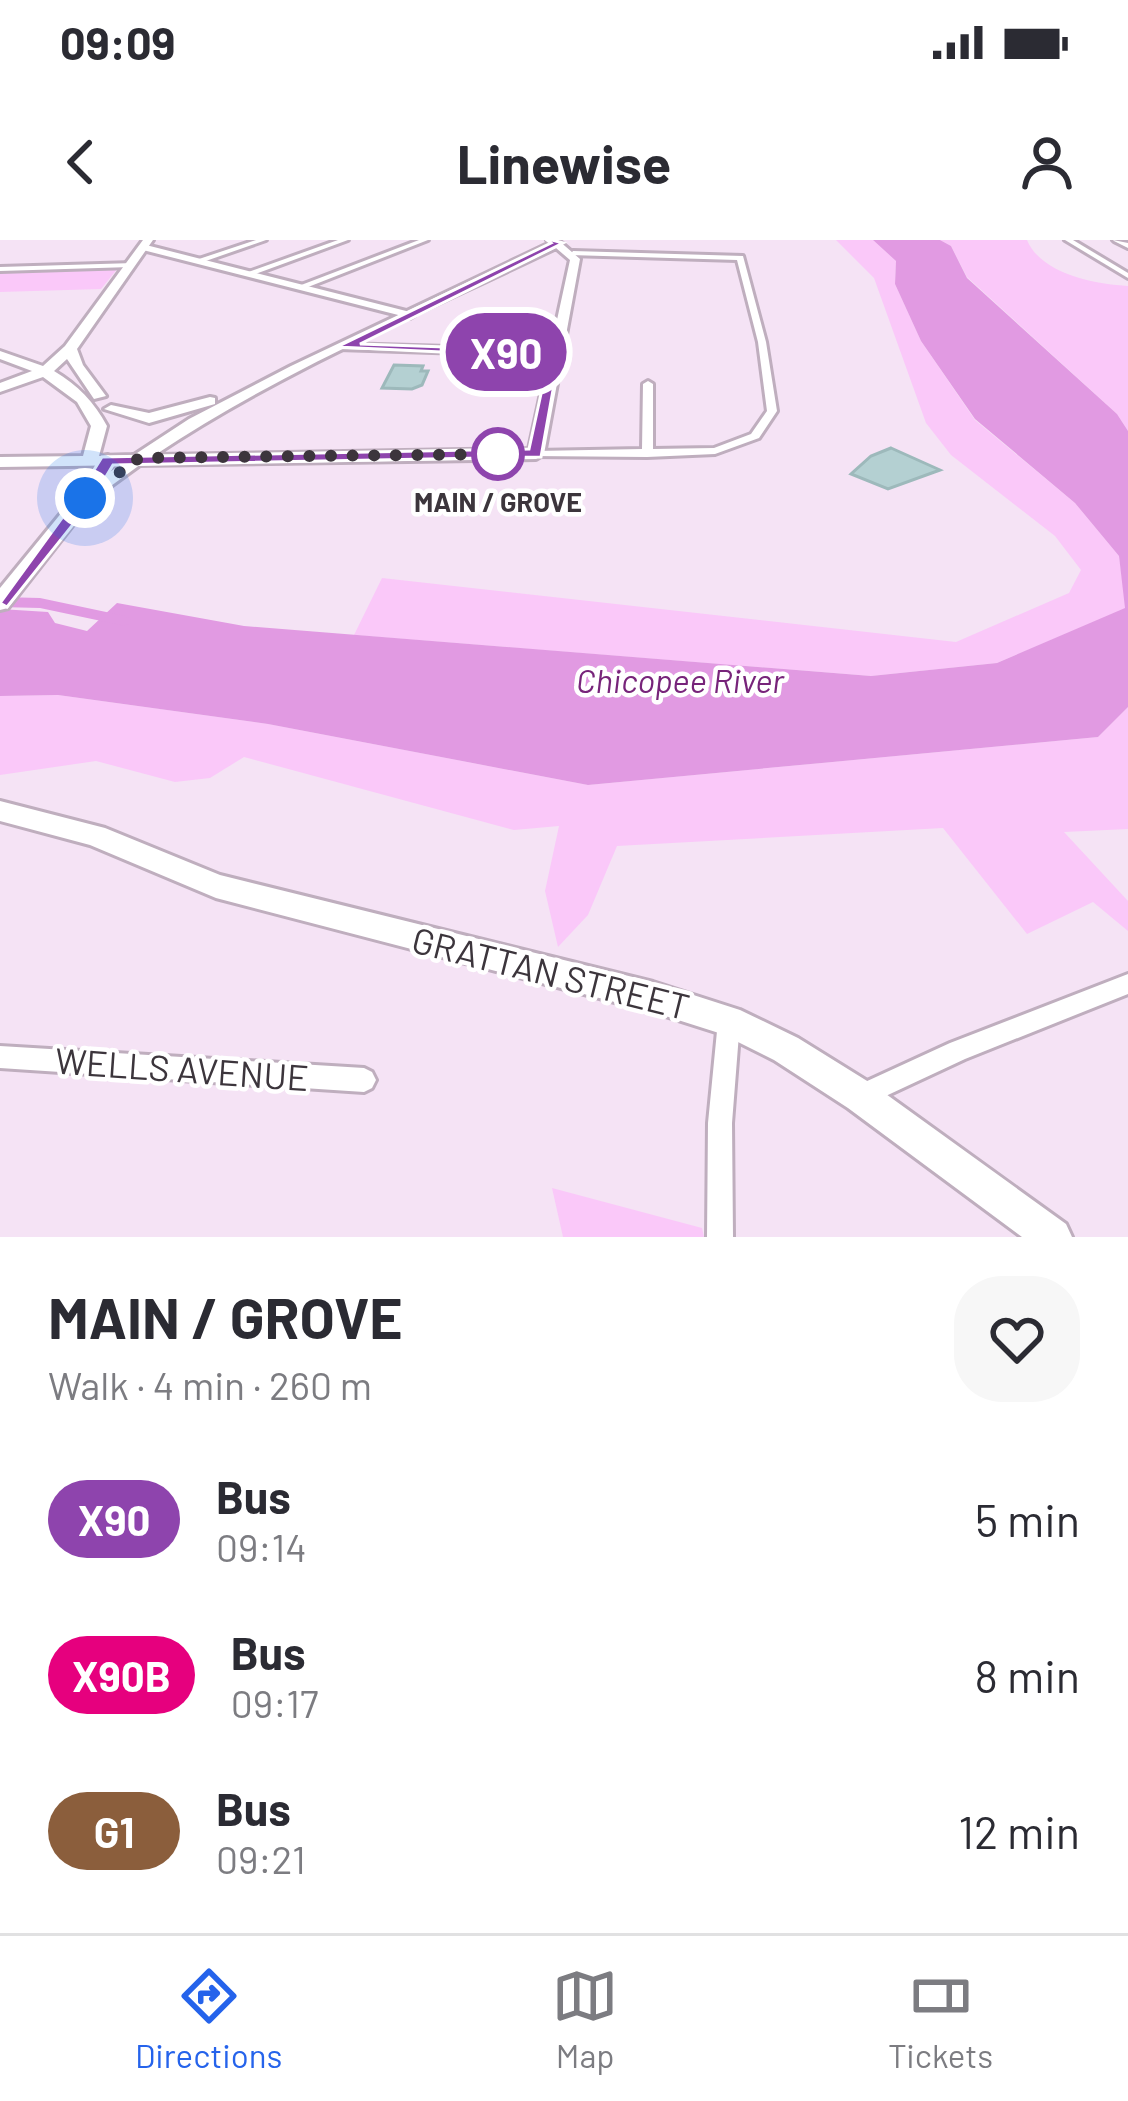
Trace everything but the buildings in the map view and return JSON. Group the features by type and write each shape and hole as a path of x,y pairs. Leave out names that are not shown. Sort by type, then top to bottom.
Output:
{"main road":[{"path":"0,603 80,502 194,422 527,260 555,242 573,260"},
{"path":"0,388 46,371 70,349 139,253"},
{"path":"527,260 573,260"},
{"path":"0,462 108,448 139,458 536,454 573,260"},
{"path":"5,357 70,349"},
{"path":"70,349 73,361 105,403 108,448 78,482 80,502"},
{"path":"5,357 65,374 134,418 160,417 296,369"},
{"path":"46,371 95,416 108,448"},
{"name":"GRATTAN STREET","path":"0,811 96,836 216,886 653,997 729,1021 786,1049 860,1096 1053,1237"}],"street":[{"path":"197,261 263,240"},
{"path":"247,274 345,240"},
{"path":"300,287 424,240"},
{"path":"1069,240 1128,276"},
{"path":"1116,240 1128,246"},
{"path":"0,269 163,252 410,315"},
{"path":"536,454 700,453 748,440 772,411 772,391 737,257 573,260"},
{"path":"343,347 556,353"},
{"path":"647,454 648,384"},
{"path":"860,1096 1128,984"},
{"path":"720,1237 720,1123 729,1021"},
{"name":"WELLS AVENUE","path":"0,1057 364,1080"}],"shaded area":[{"path":"836,240 873,240 896,261 895,284 921,341 975,420 1075,503 1119,556 1126,608 997,663 871,676 354,635 382,578 956,642 1069,593 1081,570 1055,536 951,455 926,423 874,278"},
{"path":"940,240 1027,240 1056,269 1085,280 1128,286 1128,431 1117,414 967,277 951,246"},
{"path":"118,268 101,289 0,292 0,271"},
{"path":"58,695 268,724 588,785 1098,737 1128,707 1128,829 1064,832 1128,901 1128,931 1093,902 1027,934 943,828 617,846 588,915 558,947 545,891 559,826 514,830 244,757 210,778 175,782 96,761 0,775 0,696"},
{"path":"552,1188 702,1228 704,1237 563,1237"}],"water":[{"name":"Chicopee River","path":"873,240 940,240 951,246 967,278 1117,414 1128,431 1128,707 1098,737 588,785 268,724 58,695 0,696 0,609 48,612 55,623 87,631 117,603 244,626 871,676 997,663 1125,608 1119,556 1075,503 975,419 921,341 895,284 896,261"}],"waterway":[{"path":"0,602 40,603 125,621"}],"bus line":[{"name":"X90","path":"0,603 85,498 108,460 536,454 556,353 343,347 558,243 552,240"}],"place":[{"name":"MAIN / GROVE","path":"498,454"}],"route":[{"path":"85,498 139,458 498,454"}]}
